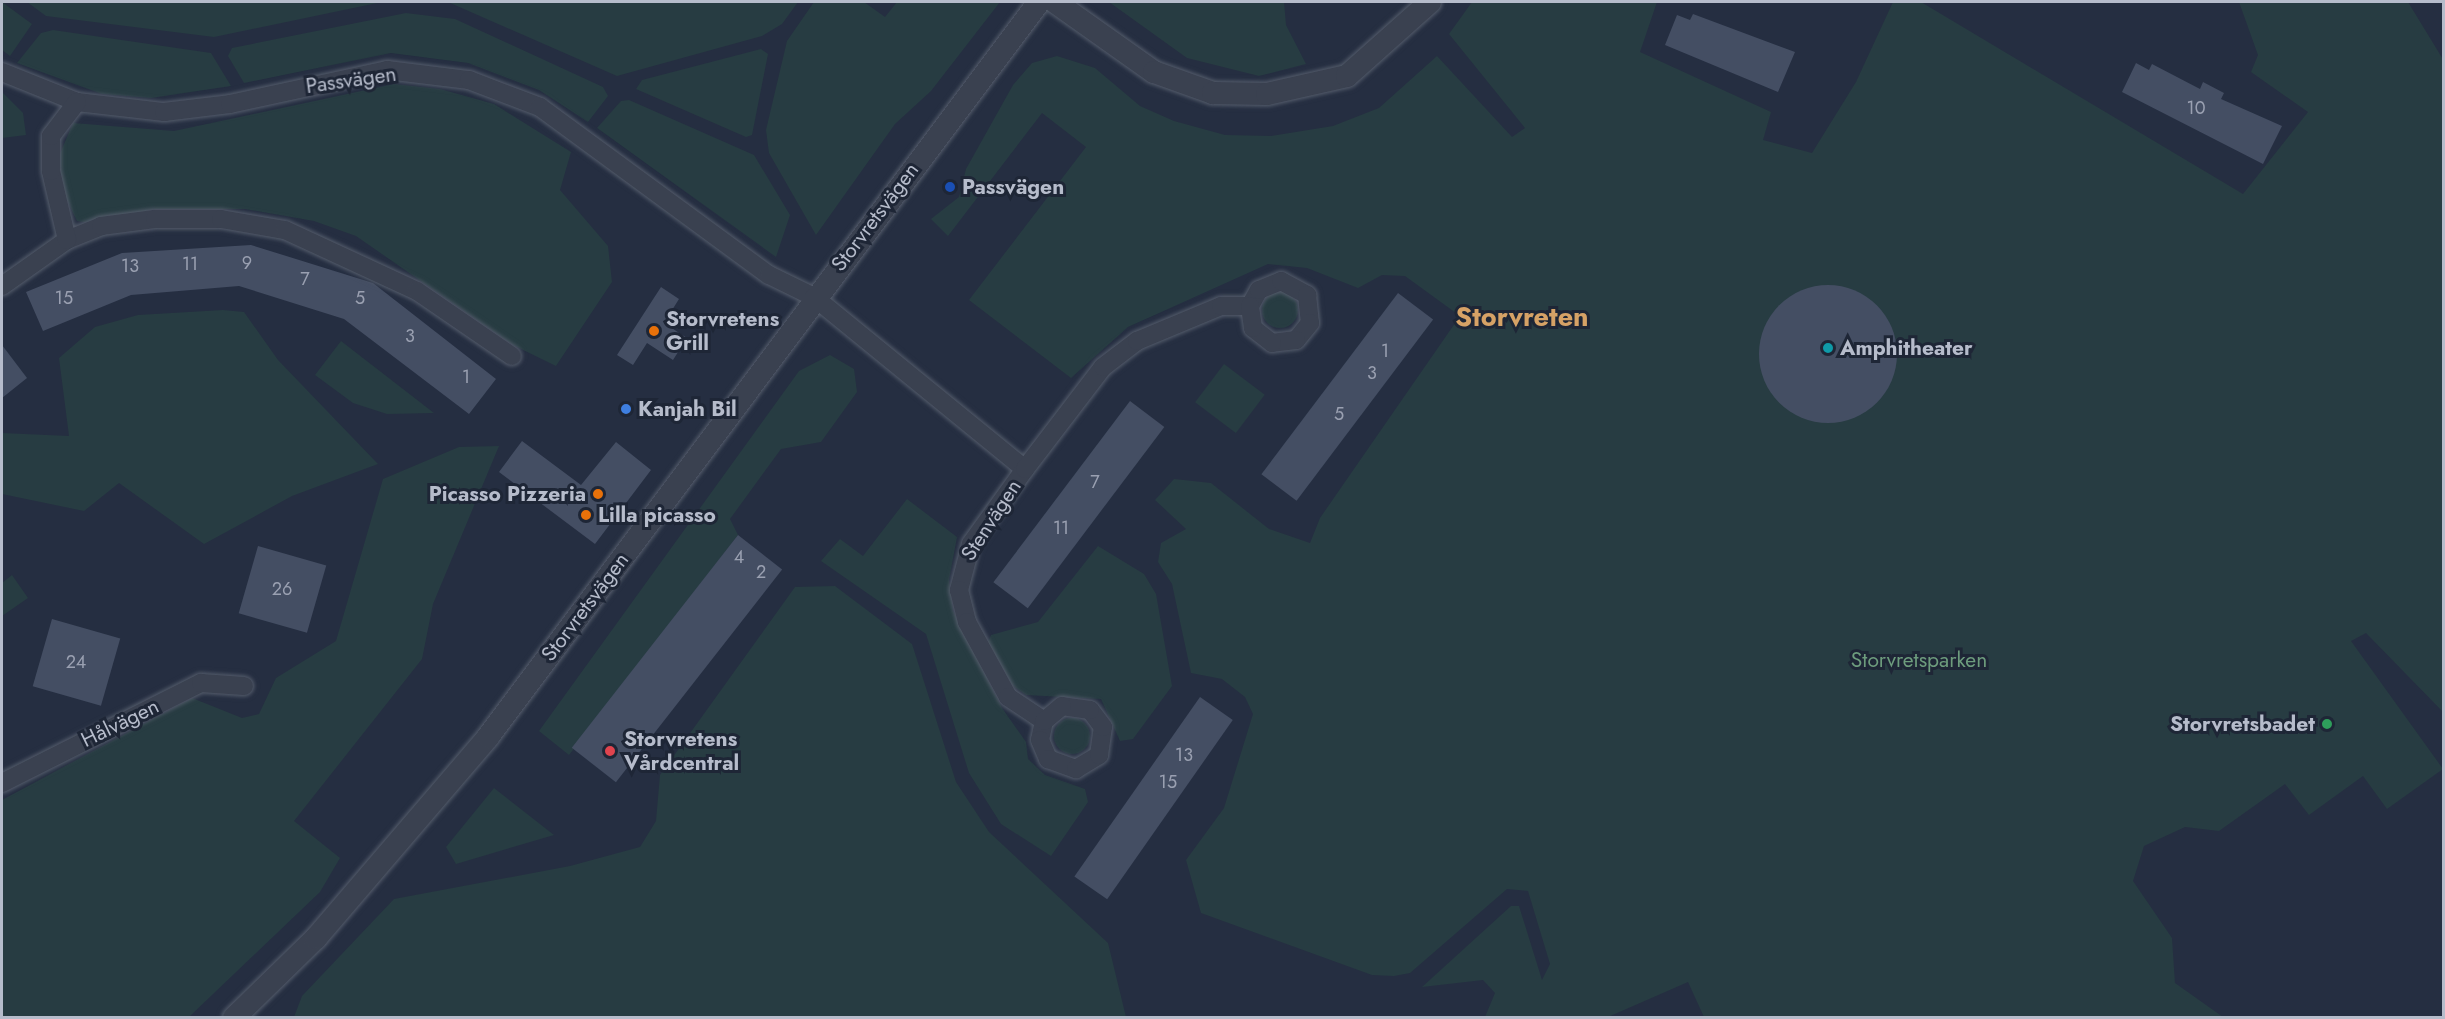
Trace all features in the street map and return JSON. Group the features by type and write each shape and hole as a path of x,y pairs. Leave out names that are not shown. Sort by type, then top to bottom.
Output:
{"street":[{"name":"Storvretsvägen","path":"234,1017 316,938 488,737 814,297 1039,2"},
{"path":"1055,2 1154,72 1213,93 1267,94 1347,76 1410,24 1430,3"},
{"name":"Passvägen","path":"2,72 77,102 164,112 230,104 387,70 469,80 540,107 769,275 814,297"},
{"path":"67,240 51,171 51,136 77,102"},
{"path":"2,286 67,240 101,226 155,219 221,219 285,230 417,291 512,356"},
{"name":"Stenvägen","path":"814,297 1025,469"},
{"name":"Stenvägen","path":"1044,721 1008,697 967,622 959,590 971,544 1103,367 1137,341 1221,306 1250,306"},
{"name":"Hålvägen","path":"2,783 201,683 244,686"}],"green space":[{"path":"2,2 32,24 10,56 2,50"},
{"path":"27,2 382,2 214,37 46,16"},
{"path":"448,2 798,2 782,24 762,36 617,76"},
{"path":"814,2 864,2 885,17 897,2 1000,2 931,91 895,124 816,235 769,153 766,130 787,41"},
{"path":"1109,2 1284,2 1286,25 1306,64 1259,76 1187,58"},
{"name":"Storvretsparken","path":"1472,2 1657,2 1640,52 1771,112 1763,140 1812,153 1856,82 1893,2 1921,2 2243,194 2308,112 2251,72 2258,55 2239,2 2408,2 2444,61 2443,712 2366,633 2351,641 2443,769 2387,809 2363,776 2309,815 2285,784 2219,831 2185,827 2144,846 2133,881 2172,938 2175,983 2223,1017 1704,1017 1688,982 1608,1017 1485,1017 1495,993 1483,980 1422,987 1511,906 1519,906 1542,980 1550,964 1528,891 1507,889 1410,973 1394,976 1372,975 1201,913 1186,860 1224,808 1253,714 1245,697 1222,679 1191,673 1172,584 1158,562 1161,543 1186,529 1155,500 1174,479 1211,483 1269,529 1310,543 1320,518 1460,316 1405,276 1382,275 1358,288 1307,268 1268,264 1128,327 1071,378 969,300 1086,147 1042,113 948,236 931,219 959,197 966,169 1013,85 1032,63 1057,56 1095,68 1140,106 1174,121 1225,135 1271,136 1333,126 1379,108 1437,56 1512,137 1525,128 1449,34"},
{"path":"406,13 455,19 603,87 608,96 588,122 539,90 468,63 391,53 244,83 228,56 232,48"},
{"path":"53,30 211,53 231,86 151,98 102,94 17,63 41,33"},
{"path":"761,49 768,54 752,135 746,137 636,89 642,80"},
{"path":"394,84 440,89 494,104 571,152 560,190 608,246 612,282 556,366 513,345 356,236 314,221 245,209 155,209 90,223 77,221 63,192 59,156 73,123 174,131"},
{"path":"2,92 23,113 26,135 2,138"},
{"path":"629,100 754,155 790,215 776,257 597,128 621,101"},
{"path":"1280,292 1293,297 1298,310 1293,323 1280,328 1267,323 1262,310 1267,297"},
{"path":"223,310 244,312 278,360 378,464 292,496 204,544 119,483 84,511 2,494 2,433 69,436 59,358 95,327 138,315"},
{"path":"341,341 434,413 387,414 353,403 315,375"},
{"path":"830,355 854,369 857,392 821,442 781,449 730,519 738,535 569,755 539,731 799,371"},
{"path":"1224,364 1265,395 1236,433 1195,402"},
{"path":"499,446 433,604 422,659 294,821 340,858 320,892 189,1017 2,1017 2,800 192,698 242,718 259,714 276,678 336,641 383,479 459,447"},
{"path":"907,499 957,537 949,580 953,611 1002,708 1026,742 1028,759 1045,775 1085,789 1088,802 1051,856 1001,824 969,773 926,634 821,561 840,539 863,556"},
{"path":"1098,546 1144,574 1156,594 1172,686 1133,739 1120,741 1101,699 1026,695 1013,686 988,643 991,635 1038,622"},
{"path":"12,575 28,598 2,616 2,583"},
{"path":"835,586 912,644 956,782 989,832 1108,943 1126,1017 294,1017 302,996 394,899 570,866 640,847 656,821 660,775 795,587"},
{"path":"1072,718 1085,723 1090,736 1085,749 1072,754 1059,749 1054,736 1059,723"},
{"path":"494,788 554,835 456,864 446,847"}],"building":[{"path":"1693,14 1795,52 1778,92 1665,45 1677,15 1690,20"},
{"path":"2136,63 2149,70 2152,64 2200,89 2203,82 2224,93 2221,99 2282,126 2263,164 2122,92"},
{"path":"251,245 373,283 496,379 469,414 344,319 239,286 131,295 43,331 26,292 122,253"},
{"name":"Amphitheater","path":"1828,285 1854,290 1877,305 1892,328 1897,354 1892,380 1877,403 1854,418 1828,423 1802,418 1779,403 1764,380 1759,354 1764,328 1779,305 1802,290"},
{"name":"Storvretens Grill","path":"661,287 679,299 664,323 687,338 673,360 647,343 633,365 617,355"},
{"path":"1398,293 1433,319 1297,501 1261,474"},
{"path":"2,345 27,378 2,398"},
{"path":"1130,401 1164,427 1028,608 993,582"},
{"name":"Lilla picasso","path":"522,441 581,485 616,442 651,470 595,544 499,472"},
{"path":"738,535 782,569 616,782 572,748"},
{"path":"258,546 326,566 307,633 239,613"},
{"path":"52,619 120,639 101,706 33,686"},
{"path":"1200,697 1233,720 1107,899 1074,876"}],"place":[{"name":"Passvägen","path":"950,187"},
{"name":"Storvretens Grill","path":"654,331"},
{"name":"Amphitheater","path":"1828,348"},
{"name":"Kanjah Bil","path":"626,409"},
{"name":"Picasso Pizzeria","path":"598,494"},
{"name":"Lilla picasso","path":"586,515"},
{"name":"Storvretsbadet","path":"2327,724"},
{"name":"Storvretens Vårdcentral","path":"610,751"}],"district":[{"name":"Storvreten","path":"1522,317"}]}
